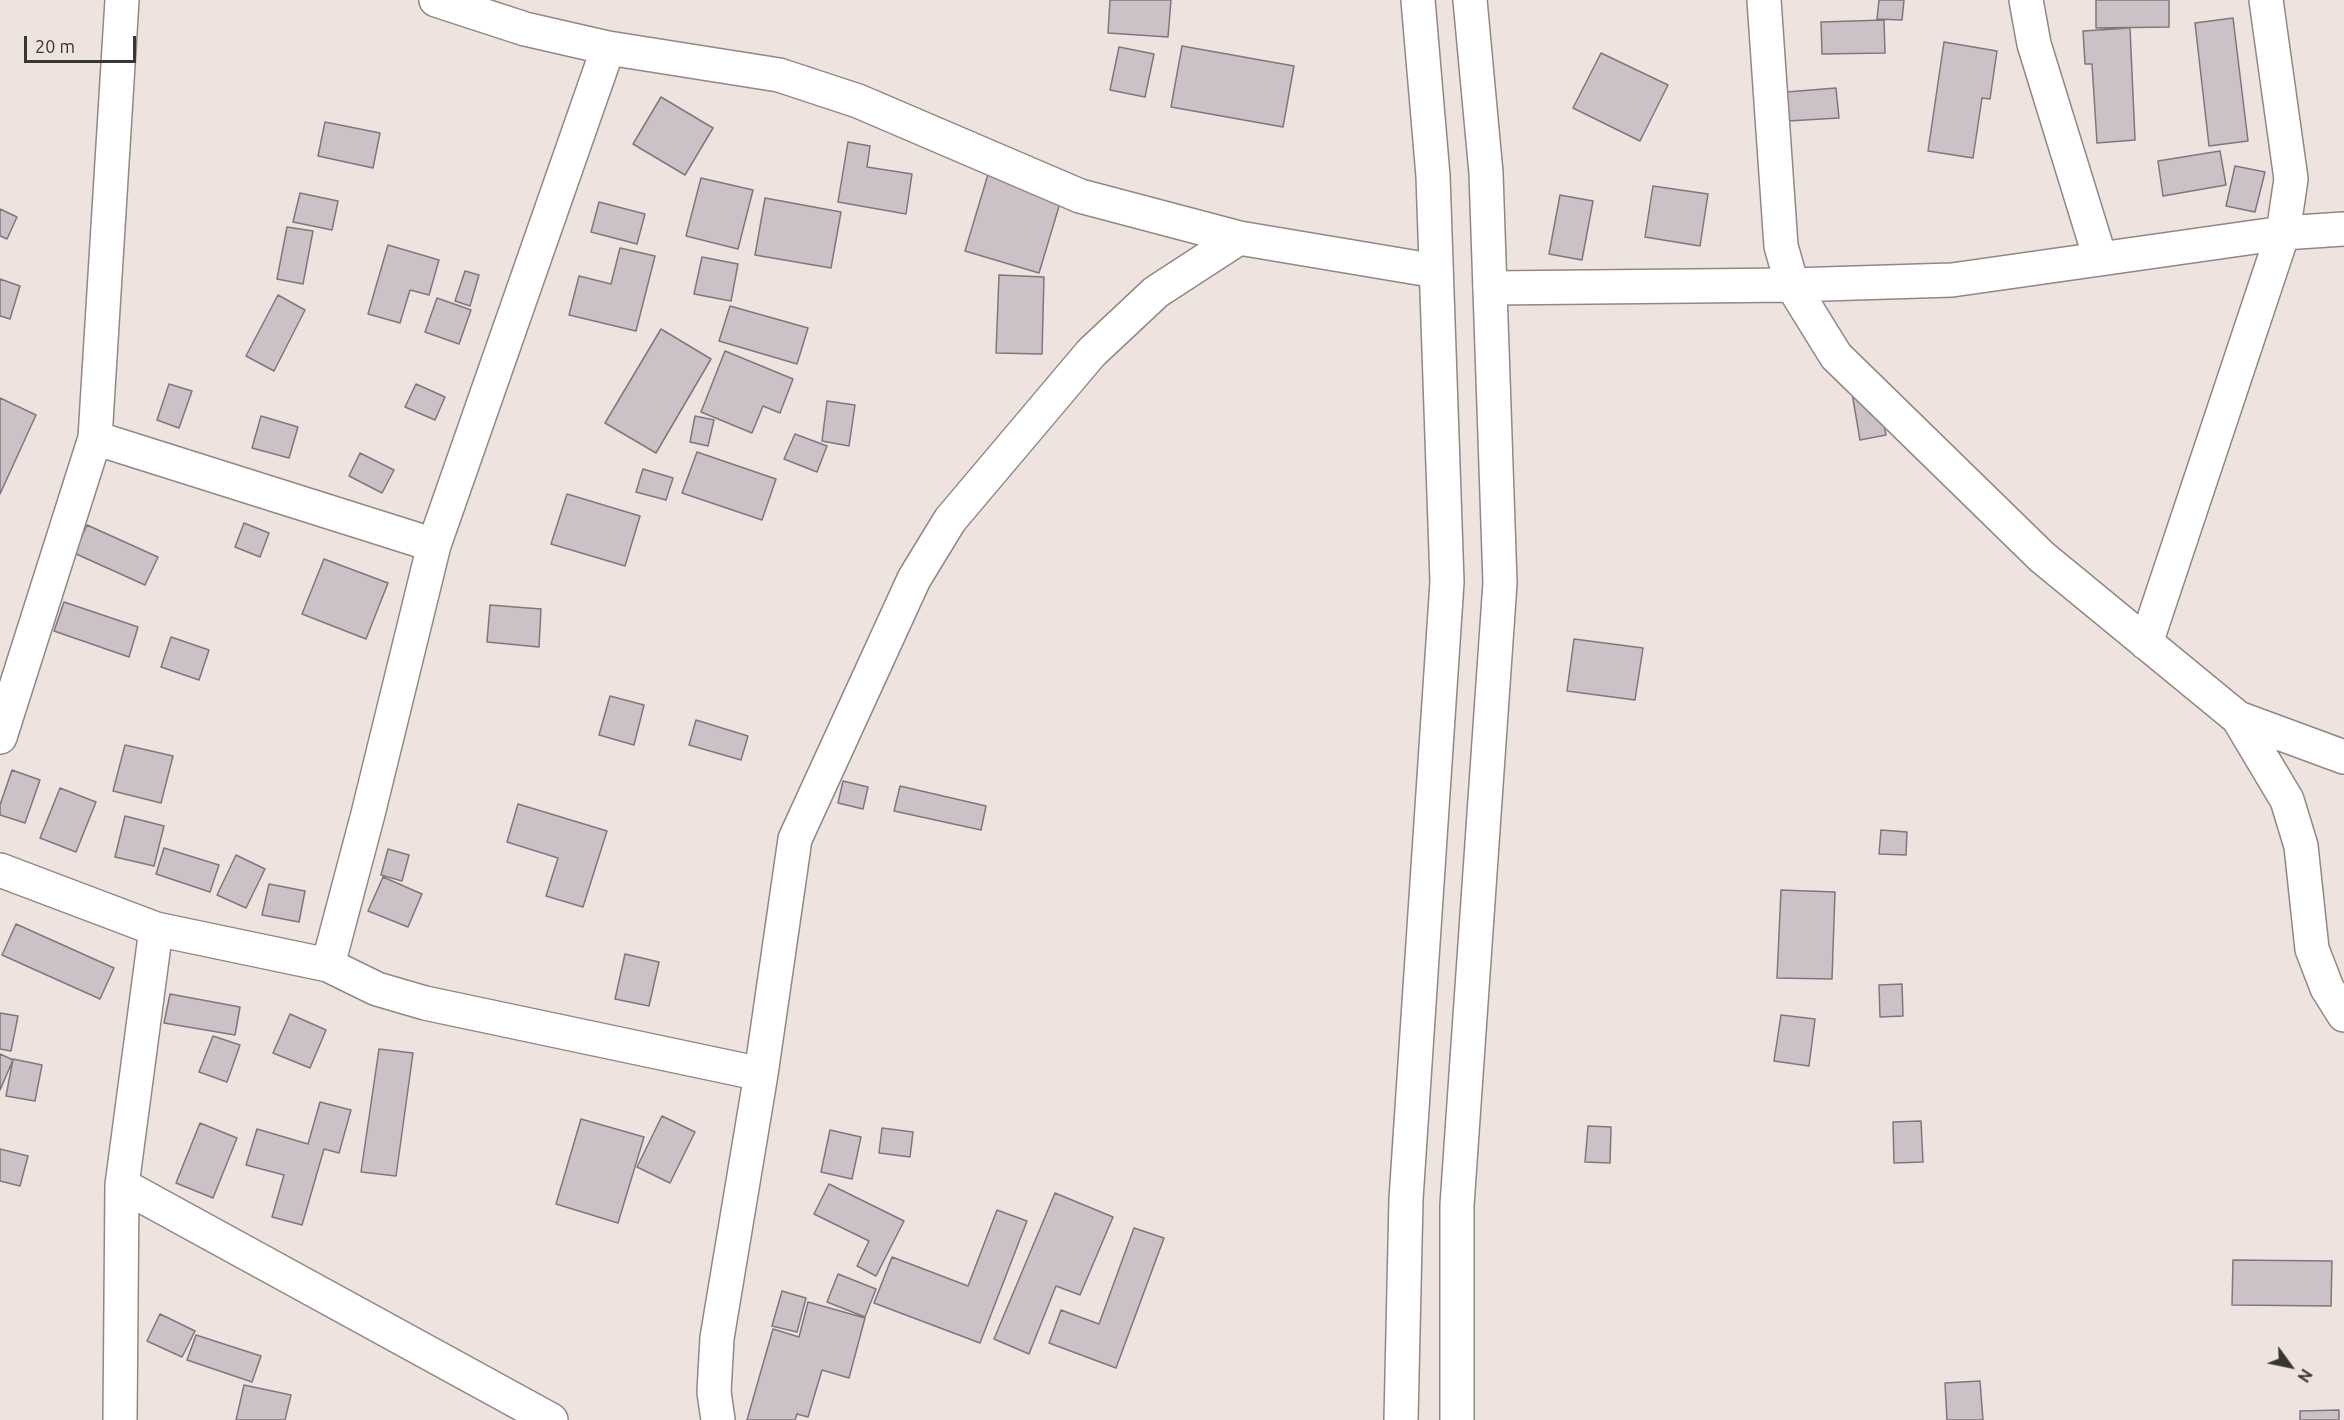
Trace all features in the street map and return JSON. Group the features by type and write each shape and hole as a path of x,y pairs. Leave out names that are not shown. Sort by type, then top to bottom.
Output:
{"street":[{"path":"0,737 95,438 122,0"},
{"path":"436,0 525,29 608,48 778,75 858,101 1080,196 1239,238 1436,271"},
{"path":"1401,1420 1406,1199 1447,582 1433,176 1418,0"},
{"path":"1458,1420 1457,1205 1500,583 1486,173 1470,0"},
{"path":"1764,0 1781,246 1792,285 1836,356 2042,557 2238,718 2344,757"},
{"path":"2026,0 2034,44 2100,258"},
{"path":"2146,642 2283,233 2291,179 2266,0"},
{"path":"328,965 434,545 608,48"},
{"path":"1490,288 1792,285 1952,280 2283,233 2344,229"},
{"path":"718,1420 714,1392 717,1338 761,1074 795,839 914,579 950,520 1091,352 1156,292 1239,238"},
{"path":"95,438 434,545"},
{"path":"2238,718 2287,800 2301,846 2312,949 2326,988 2344,1015"},
{"path":"0,870 156,929 328,965 377,989 425,1003 761,1074"},
{"path":"120,1420 122,1185 156,929"},
{"path":"122,1185 551,1420"}],"building":[{"path":"1110,0 1171,0 1168,37 1108,33"},
{"path":"1879,0 1904,0 1902,20 1877,19"},
{"path":"2096,0 2169,0 2169,27 2096,28"},
{"path":"2233,18 2248,141 2209,146 2195,23"},
{"path":"1884,20 1885,53 1822,54 1821,22"},
{"path":"2130,28 2135,140 2097,143 2092,64 2085,64 2083,31"},
{"path":"1944,42 1997,51 1990,99 1982,98 1973,158 1928,151"},
{"path":"1182,46 1294,66 1283,127 1171,107"},
{"path":"1119,47 1154,54 1145,97 1110,90"},
{"path":"1601,53 1668,85 1640,141 1573,108"},
{"path":"1836,88 1839,118 1788,121 1786,92"},
{"path":"661,97 713,128 685,175 633,144"},
{"path":"325,122 380,133 373,168 318,156"},
{"path":"848,142 870,146 867,167 912,174 906,214 838,202"},
{"path":"2220,151 2226,185 2163,196 2158,161"},
{"path":"992,161 1066,183 1039,273 965,251"},
{"path":"2235,166 2265,172 2255,212 2226,206"},
{"path":"701,178 753,190 738,249 686,236"},
{"path":"1653,186 1708,194 1700,246 1645,237"},
{"path":"300,193 338,201 332,230 293,222"},
{"path":"1560,195 1593,201 1582,260 1549,254"},
{"path":"765,198 841,212 831,268 755,255"},
{"path":"599,202 645,214 637,244 591,232"},
{"path":"0,209 17,217 7,239 0,236"},
{"path":"287,227 313,231 303,284 277,279"},
{"path":"388,245 439,260 429,295 410,290 400,323 368,314"},
{"path":"620,248 655,256 636,331 569,315 579,276 611,284"},
{"path":"702,257 738,264 731,301 694,294"},
{"path":"465,271 479,275 470,306 455,301"},
{"path":"999,275 1044,277 1042,354 996,353"},
{"path":"0,279 20,286 10,319 0,316"},
{"path":"278,295 305,310 274,371 246,356"},
{"path":"437,298 471,310 459,344 425,332"},
{"path":"730,306 808,328 797,364 719,341"},
{"path":"661,329 711,359 656,453 605,423"},
{"path":"725,351 793,379 780,413 763,406 752,433 701,412"},
{"path":"169,384 192,391 179,428 157,420"},
{"path":"416,384 445,397 435,420 405,407"},
{"path":"1877,388 1886,435 1860,440 1852,393"},
{"path":"0,398 36,415 0,494"},
{"path":"827,401 855,405 849,446 822,441"},
{"path":"261,416 298,427 289,458 252,448"},
{"path":"695,416 714,420 708,446 690,442"},
{"path":"795,434 827,446 817,472 784,459"},
{"path":"697,452 776,479 762,520 682,493"},
{"path":"360,453 394,470 382,493 349,476"},
{"path":"643,469 673,478 666,500 636,492"},
{"path":"567,494 640,516 625,566 551,544"},
{"path":"244,523 269,533 260,557 235,547"},
{"path":"87,525 158,557 145,585 74,553"},
{"path":"324,559 388,583 366,639 302,614"},
{"path":"64,602 138,627 129,657 54,631"},
{"path":"490,605 541,609 539,647 487,642"},
{"path":"171,637 209,650 199,680 161,667"},
{"path":"1574,639 1643,648 1635,700 1567,691"},
{"path":"610,696 644,705 634,745 599,735"},
{"path":"696,720 748,736 741,760 689,745"},
{"path":"125,745 173,756 161,803 113,791"},
{"path":"12,770 40,780 25,823 0,815 0,805"},
{"path":"843,781 868,787 863,809 838,803"},
{"path":"900,786 986,806 981,830 894,811"},
{"path":"60,788 96,802 76,852 40,838"},
{"path":"518,804 607,831 583,907 546,896 558,858 507,842"},
{"path":"125,816 164,826 154,866 115,857"},
{"path":"1881,830 1907,832 1906,855 1879,854"},
{"path":"164,848 219,865 210,892 156,874"},
{"path":"388,849 409,855 402,881 381,875"},
{"path":"236,855 265,869 246,908 217,895"},
{"path":"383,877 422,894 408,927 368,911"},
{"path":"269,884 305,891 299,922 262,915"},
{"path":"1781,890 1835,892 1832,979 1777,978"},
{"path":"16,924 114,968 100,999 2,955"},
{"path":"625,954 659,962 649,1006 615,999"},
{"path":"1902,984 1903,1016 1880,1017 1879,985"},
{"path":"170,994 240,1007 235,1035 164,1023"},
{"path":"0,1013 18,1016 11,1051 0,1049"},
{"path":"290,1014 326,1030 310,1068 273,1053"},
{"path":"1781,1015 1815,1019 1809,1066 1774,1061"},
{"path":"213,1036 240,1045 227,1082 199,1072"},
{"path":"379,1049 413,1053 396,1176 361,1172"},
{"path":"0,1054 13,1060 0,1090"},
{"path":"13,1059 42,1065 35,1101 6,1096"},
{"path":"320,1102 351,1110 339,1153 324,1149 302,1225 272,1217 284,1175 246,1165 257,1129 308,1144"},
{"path":"662,1116 695,1132 670,1183 637,1167"},
{"path":"581,1119 644,1137 618,1223 556,1204"},
{"path":"1921,1121 1923,1162 1894,1163 1893,1122"},
{"path":"200,1123 237,1138 213,1198 176,1183"},
{"path":"1588,1126 1611,1127 1610,1163 1585,1162"},
{"path":"882,1128 913,1132 910,1157 879,1153"},
{"path":"830,1130 861,1137 852,1179 821,1172"},
{"path":"0,1149 28,1156 20,1186 0,1181"},
{"path":"829,1184 904,1221 876,1276 857,1266 869,1241 814,1214"},
{"path":"1055,1193 1113,1217 1080,1295 1056,1286 1029,1354 994,1339"},
{"path":"997,1210 1027,1221 980,1343 874,1303 892,1257 968,1286"},
{"path":"1134,1228 1164,1238 1116,1368 1049,1343 1061,1310 1099,1324"},
{"path":"2233,1260 2332,1261 2331,1306 2232,1305"},
{"path":"838,1274 876,1289 865,1317 827,1302"},
{"path":"782,1291 806,1298 797,1332 772,1326"},
{"path":"808,1302 865,1318 849,1378 822,1370 808,1417 797,1414 795,1420 747,1420 773,1329 799,1337"},
{"path":"160,1314 195,1331 182,1357 147,1341"},
{"path":"196,1335 261,1356 252,1382 187,1360"},
{"path":"1980,1381 1983,1420 1947,1420 1945,1383"},
{"path":"244,1385 291,1395 285,1420 236,1420"},
{"path":"2339,1410 2339,1420 2300,1420 2300,1411"}]}
